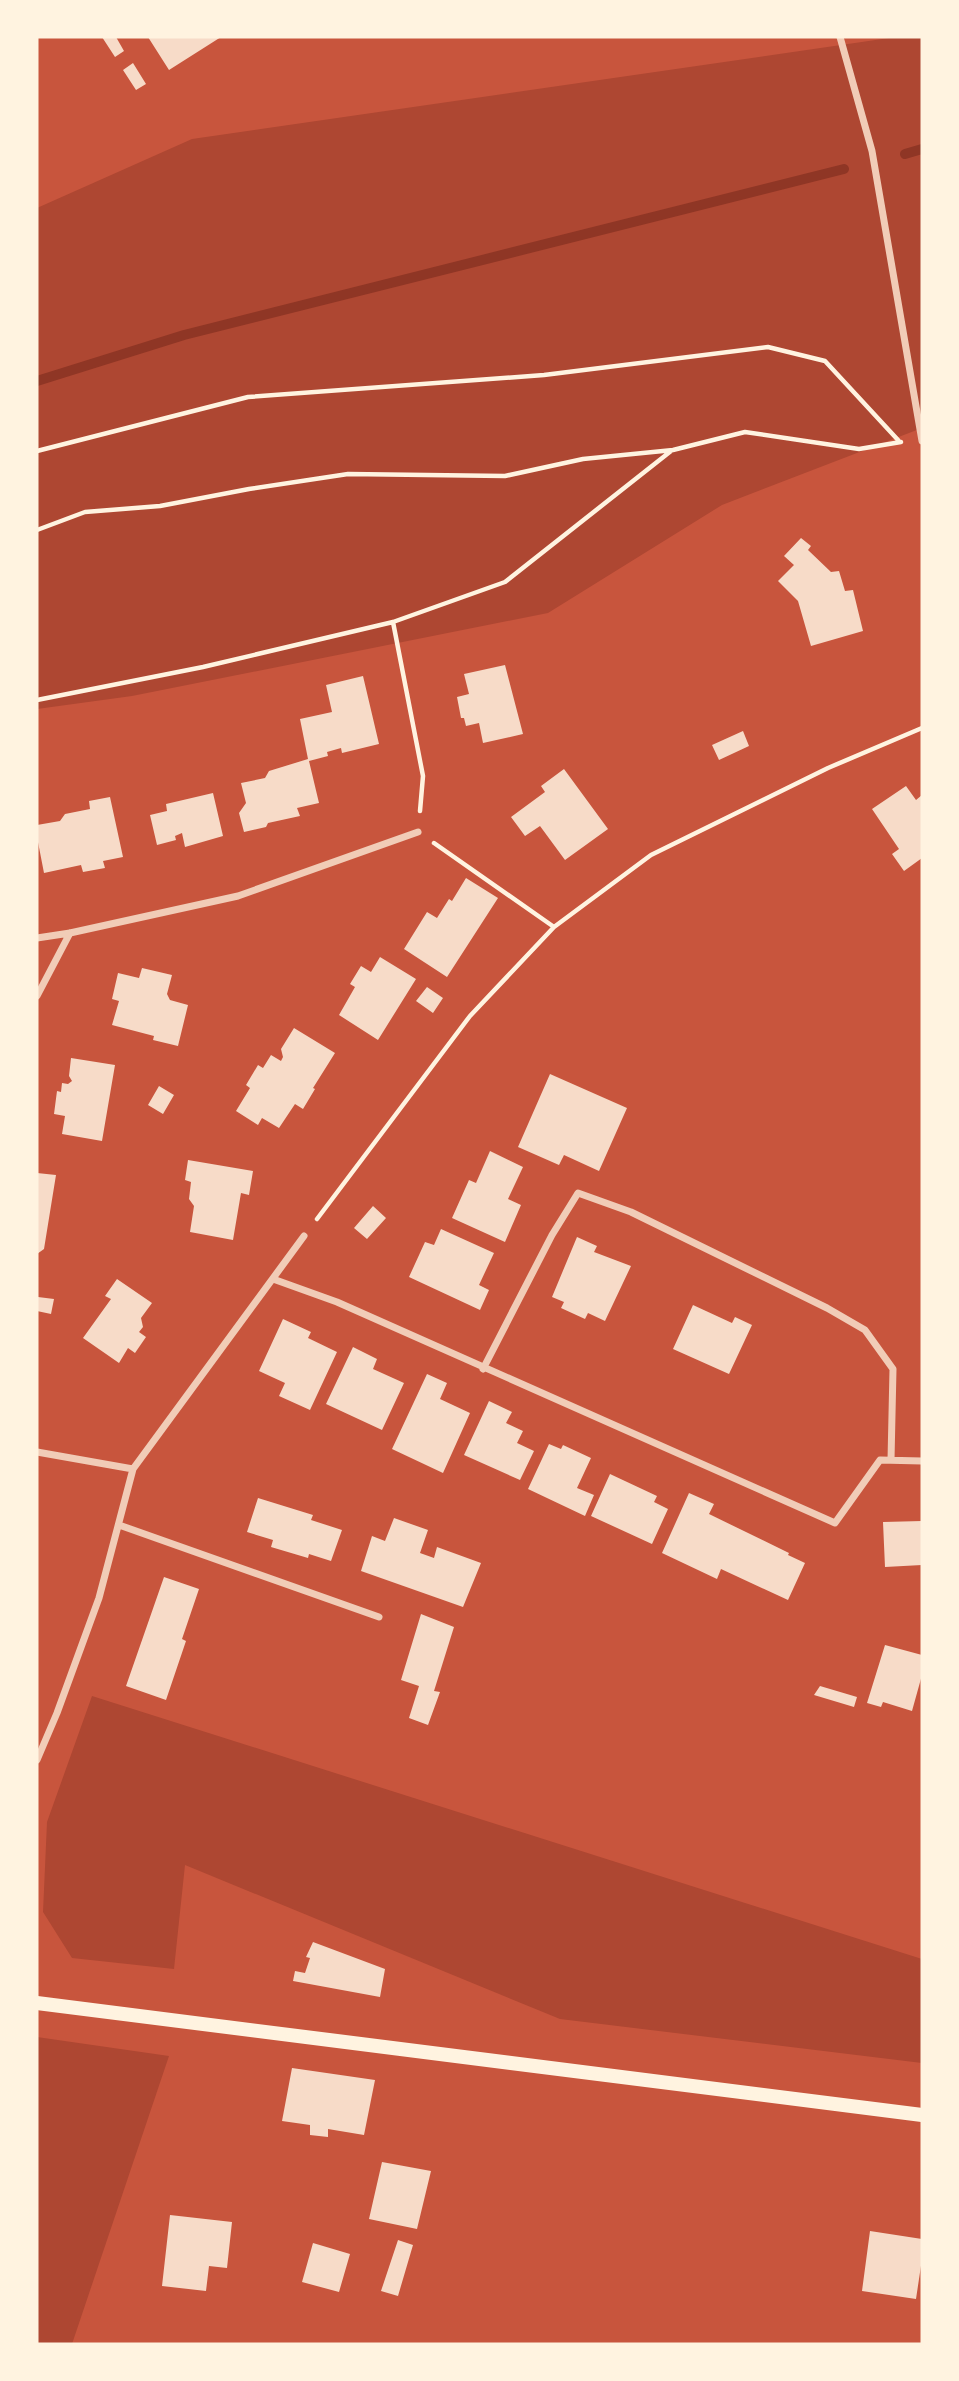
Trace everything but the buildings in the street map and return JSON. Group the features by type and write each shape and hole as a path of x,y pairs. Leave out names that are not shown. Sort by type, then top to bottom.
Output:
{"main road":[{"path":"37,2003 922,2115"}],"street":[{"path":"840,37 872,150 922,440"},
{"path":"37,938 238,896 418,832"},
{"path":"37,996 70,933"},
{"path":"484,1369 552,1235 578,1193 631,1212 827,1308 864,1330 893,1369 891,1460"},
{"path":"37,1760 99,1598 133,1469 304,1236"},
{"path":"273,1279 337,1302 835,1523 880,1460 922,1461"},
{"path":"37,1452 133,1469"},
{"path":"119,1525 379,1617"}],"path":[{"path":"37,451 248,397 544,375 768,347 825,361 901,442"},
{"path":"37,530 85,512 160,506 348,474 505,476 583,459 673,450 745,432 859,449 922,440"},
{"path":"37,700 203,667 393,622 505,582 673,450"},
{"path":"393,622 423,776 418,832 554,927"},
{"path":"304,1236 470,1016 554,927 651,855 828,768 922,728"}],"shaded area":[{"path":"896,37 922,37 922,428 722,505 548,613 132,696 37,709 37,208 192,139"},
{"path":"92,1696 922,1959 922,2063 560,2019 185,1865 174,1969 72,1958 43,1912 47,1822"},
{"path":"37,2037 169,2056 72,2344 37,2344"}],"waterway":[{"path":"905,154 922,149"},
{"path":"37,381 184,335 844,169"}]}
